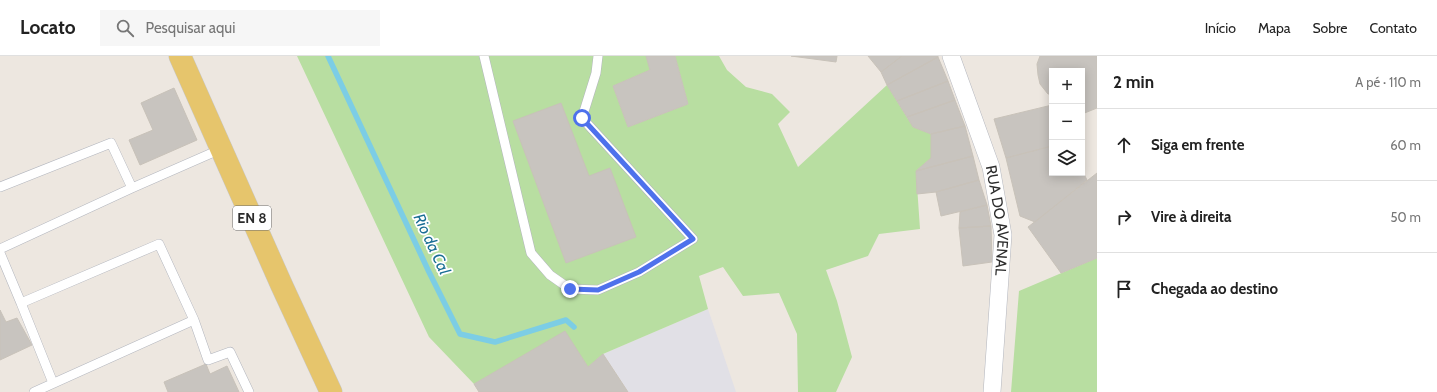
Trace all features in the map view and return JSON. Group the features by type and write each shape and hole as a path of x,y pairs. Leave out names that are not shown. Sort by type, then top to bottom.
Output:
{"main road":[{"name":"EN 8","path":"180,56 331,392"}],"street":[{"name":"RUA DO AVENAL","path":"951,56 991,167 1003,235 992,392"}],"lane":[{"path":"484,56 531,253 550,274 570,289 598,290 639,272 693,239 582,118 596,73 598,56"},
{"path":"0,187 111,144 132,188"},
{"path":"0,249 221,149"},
{"path":"20,303 159,244 194,320 208,360 230,352 249,392"},
{"path":"0,253 53,384"},
{"path":"34,392 194,320"}],"shaded area":[{"path":"708,309 736,392 628,392 603,354"}],"green space":[{"path":"297,56 648,56 650,70 613,86 628,127 688,104 675,56 719,56 727,70 746,87 772,94 790,112 778,124 798,167 887,85 913,127 931,134 931,158 916,171 920,229 879,234 868,256 826,270 837,301 852,357 836,392 798,392 797,334 779,293 743,296 723,267 699,276 708,309 603,354 588,367 565,332 474,384 429,337"},
{"path":"1097,258 1097,392 1011,392 1019,291"}],"building":[{"path":"646,56 675,56 688,104 628,127 613,86 650,70"},
{"path":"791,56 837,56 836,62"},
{"path":"868,56 902,56 881,72"},
{"path":"902,56 938,57 887,85 881,72"},
{"path":"1040,56 1097,56 1097,108 1085,113 1085,68 1049,68 1048,94 1040,84 1037,64"},
{"path":"938,57 948,81 897,101 887,85"},
{"path":"948,81 955,100 907,117 897,101"},
{"path":"174,88 197,140 140,165 129,140 153,130 141,103"},
{"path":"955,100 965,126 931,134 913,127 907,117"},
{"path":"561,103 589,176 610,168 636,237 566,263 513,121"},
{"path":"1049,106 1049,147 1006,158 994,119"},
{"path":"965,126 973,156 916,171 931,158 931,134"},
{"path":"1049,147 1049,176 1085,176 1087,180 1035,222 1020,216 1006,158"},
{"path":"973,156 979,180 936,192 917,194 916,171"},
{"path":"1097,173 1097,258 1061,273 1028,227"},
{"path":"979,180 987,205 941,216 936,192"},
{"path":"987,205 991,226 959,228 960,212"},
{"path":"991,226 992,262 963,266 959,228"},
{"path":"0,310 6,322 17,318 32,345 0,360"},
{"path":"565,331 588,367 603,354 628,392 479,392 474,384"},
{"path":"206,364 210,374 227,366 239,392 168,392 164,382"}],"waterway":[{"name":"Rio da Cal","path":"328,56 429,272 460,334 495,342 566,320 574,327"}],"route":[{"path":"570,289 598,290 639,272 693,239 582,118"}]}
